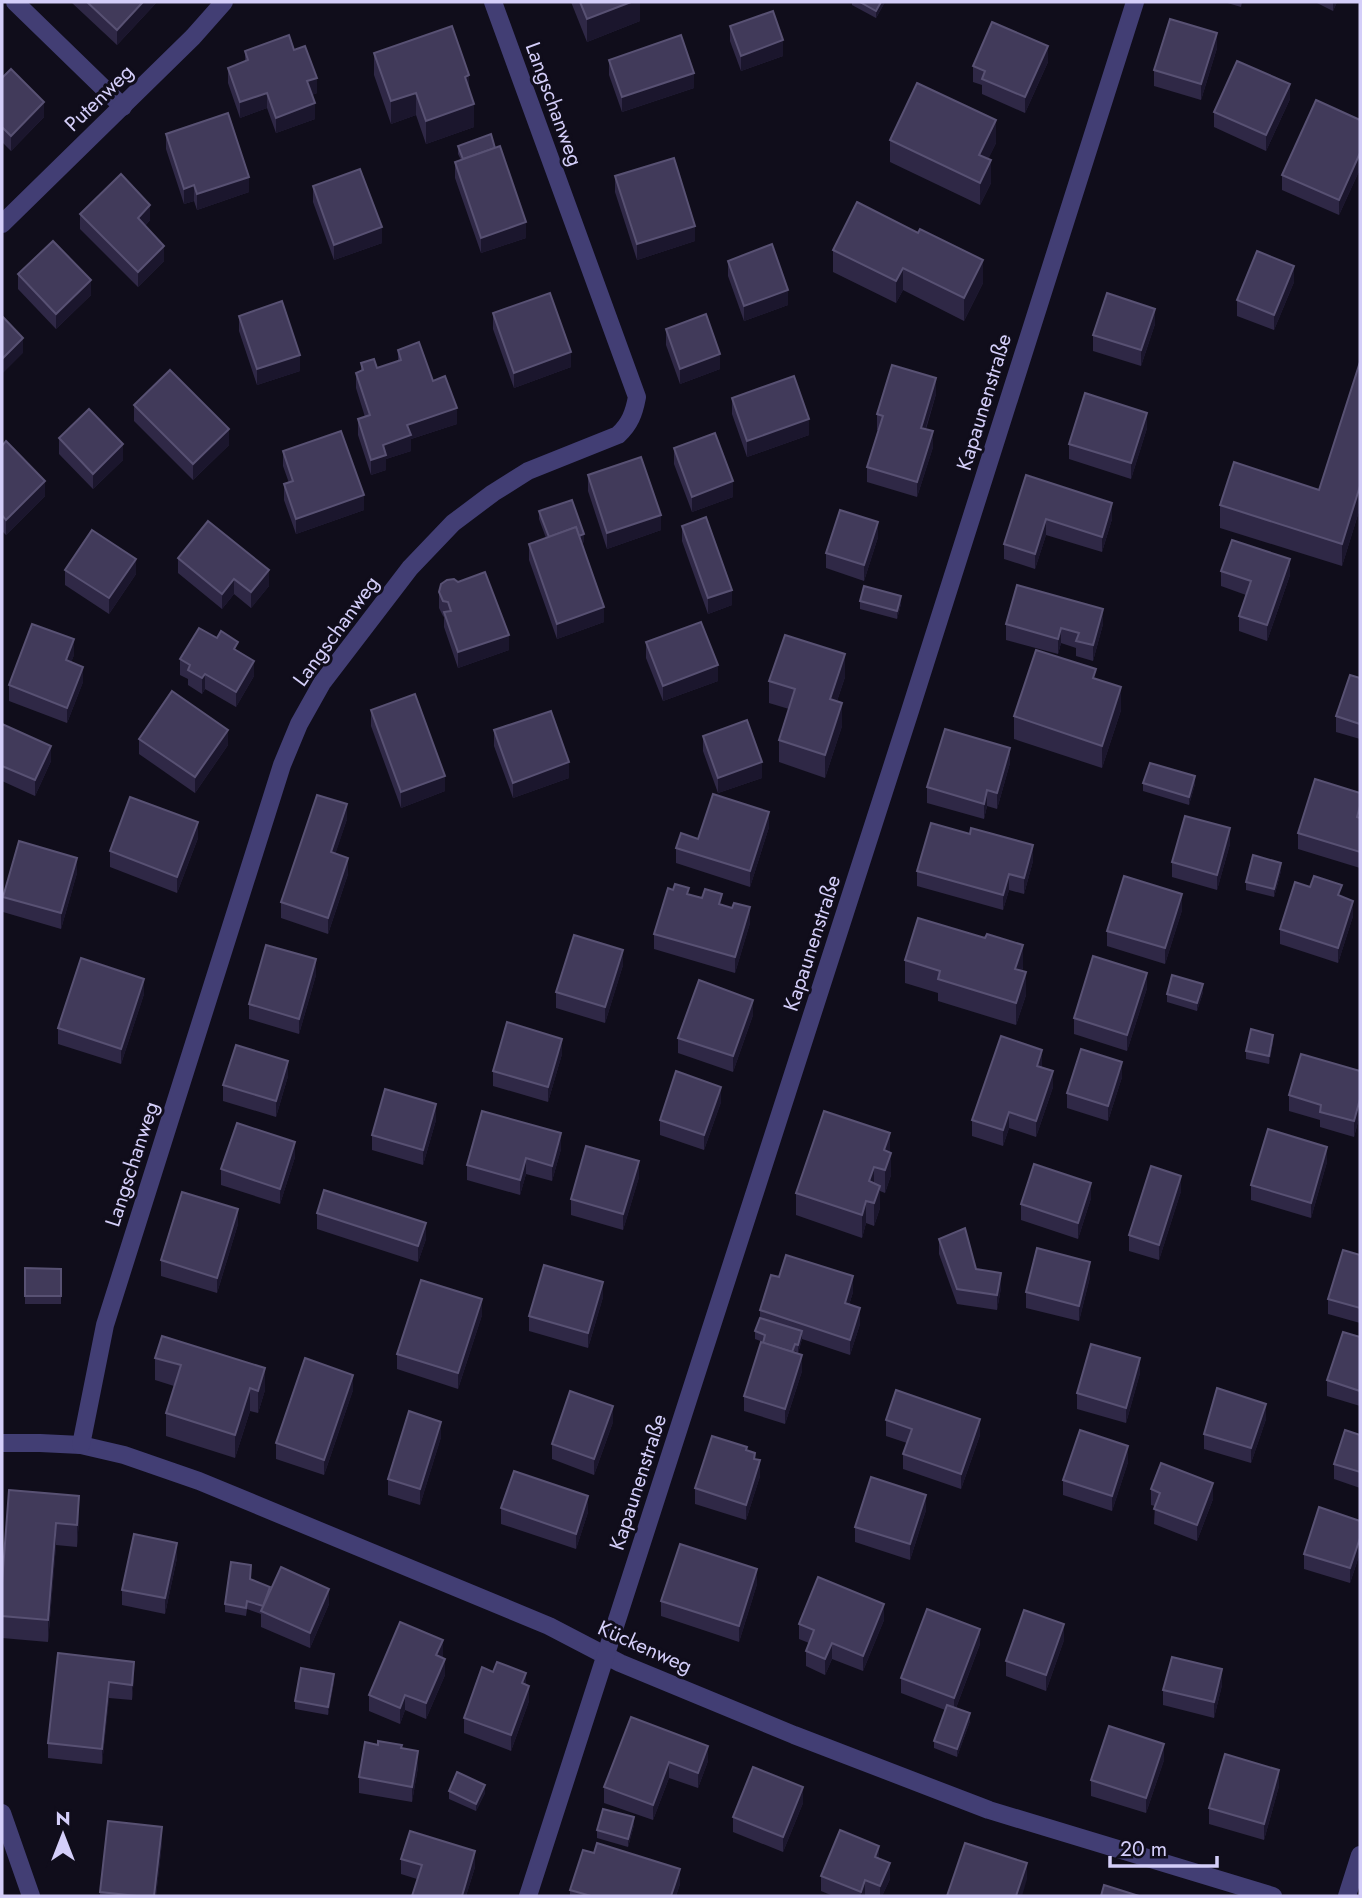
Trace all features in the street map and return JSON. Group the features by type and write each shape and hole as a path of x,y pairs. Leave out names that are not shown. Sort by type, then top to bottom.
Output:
{"street":[{"path":"15,2 123,107"},
{"name":"Putenweg","path":"2,224 193,37 224,2"},
{"name":"Langschanweg","path":"81,1445 104,1325 282,765 299,724 322,683 410,568 453,523 528,471 618,435 627,427 633,414 637,397 493,2"},
{"name":"Kapaunenstraße","path":"528,1896 905,727 1135,2"},
{"name":"Kückenweg","path":"2,1443 81,1445 124,1455 200,1480 549,1626 606,1657 794,1735 989,1810 1273,1896"},
{"path":"2,1813 32,1896"},
{"path":"1347,1896 1360,1855"}],"building":[{"path":"87,2 143,2 117,30"},
{"path":"580,2 631,2 587,19"},
{"path":"860,2 881,2 876,11"},
{"path":"773,11 783,40 741,56 730,26"},
{"path":"1170,19 1217,33 1201,84 1154,70"},
{"path":"992,22 1048,46 1025,97 982,79 985,71 973,66"},
{"path":"452,26 469,75 465,77 474,104 426,121 416,93 391,101 374,53"},
{"path":"289,35 294,50 305,46 317,78 307,81 315,103 276,118 267,93 240,102 228,68 248,60 245,51"},
{"path":"681,35 694,73 622,97 609,60"},
{"path":"1237,61 1290,84 1266,135 1214,112"},
{"path":"11,69 44,102 11,136 2,127 2,78"},
{"path":"917,83 996,120 979,155 991,160 980,183 890,140"},
{"path":"1316,100 1360,120 1360,153 1339,200 1282,175"},
{"path":"228,113 249,177 197,194 194,185 184,189 166,134"},
{"path":"491,134 495,148 463,159 458,146"},
{"path":"500,146 526,222 481,238 455,162"},
{"path":"674,158 695,226 637,244 615,176"},
{"path":"360,169 382,227 334,245 313,186"},
{"path":"121,174 150,205 138,218 164,246 138,272 80,214"},
{"path":"857,202 918,233 920,229 983,260 964,298 903,268 896,281 833,250"},
{"path":"53,241 91,280 56,314 18,274"},
{"path":"772,244 788,290 744,306 728,261"},
{"path":"1257,251 1294,266 1274,315 1237,300"},
{"path":"550,293 571,352 514,373 493,313"},
{"path":"1107,293 1155,309 1141,350 1093,335"},
{"path":"282,301 300,355 257,369 239,316"},
{"path":"706,314 720,354 680,369 666,329"},
{"path":"2,316 23,338 2,359"},
{"path":"419,342 433,381 445,376 457,408 407,425 411,435 383,445 386,455 371,460 358,419 370,415 356,373 363,370 361,363 374,359 377,368 401,360 398,350"},
{"path":"1360,362 1360,486 1342,544 1220,505 1234,462 1319,490"},
{"path":"892,365 936,378 921,428 933,431 917,482 867,467 883,416 877,414"},
{"path":"170,370 229,429 193,464 134,405"},
{"path":"794,376 809,419 747,441 732,398"},
{"path":"1085,393 1147,413 1131,463 1069,444"},
{"path":"89,409 123,444 93,474 59,438"},
{"path":"341,431 364,495 296,519 284,484 293,481 283,451"},
{"path":"715,433 733,481 692,497 674,448"},
{"path":"6,441 45,481 6,520 2,515 2,446"},
{"path":"641,457 661,515 607,533 588,475"},
{"path":"1026,475 1112,503 1102,537 1046,519 1035,554 1004,544"},
{"path":"572,500 584,534 579,536 576,527 549,537 539,511"},
{"path":"840,510 878,522 864,565 826,553"},
{"path":"706,517 732,590 708,598 682,526"},
{"path":"208,521 269,570 251,592 234,579 222,594 178,558"},
{"path":"576,527 604,607 557,624 529,544"},
{"path":"92,530 136,559 109,598 65,570"},
{"path":"1232,540 1290,559 1267,625 1239,616 1251,581 1221,571"},
{"path":"485,572 509,635 458,652 444,612 451,611 448,602 443,601 439,592 441,584 454,579 458,582"},
{"path":"1017,585 1103,609 1093,645 1076,641 1079,633 1061,628 1058,639 1006,624"},
{"path":"864,586 901,596 897,611 860,601"},
{"path":"701,622 718,665 663,686 646,642"},
{"path":"32,624 74,639 66,660 83,667 67,708 9,685"},
{"path":"199,628 217,638 221,631 238,642 234,649 254,661 236,692 205,674 202,678 188,670 190,665 180,659"},
{"path":"785,635 845,654 830,699 842,703 825,755 779,740 795,689 769,681"},
{"path":"1036,650 1096,669 1093,678 1121,687 1102,746 1014,716"},
{"path":"1350,675 1360,678 1360,724 1336,716"},
{"path":"172,691 228,730 195,777 139,739"},
{"path":"415,694 445,776 401,792 371,710"},
{"path":"551,711 569,762 513,783 494,730"},
{"path":"747,720 762,762 718,778 703,736"},
{"path":"2,724 51,746 35,780 2,766"},
{"path":"945,729 1010,748 997,793 987,790 984,804 927,787"},
{"path":"1150,763 1195,776 1189,797 1143,783"},
{"path":"1315,779 1360,793 1357,817 1360,818 1360,852 1298,833"},
{"path":"713,794 769,812 750,871 676,848 681,833 698,839"},
{"path":"317,795 347,804 331,852 348,858 328,918 281,902"},
{"path":"130,797 198,822 177,877 110,851"},
{"path":"1185,816 1230,828 1217,875 1172,862"},
{"path":"931,823 970,834 971,828 1033,845 1024,878 1009,874 1003,895 917,871"},
{"path":"19,841 77,858 61,913 3,897"},
{"path":"1253,855 1281,863 1274,889 1246,882"},
{"path":"1124,876 1182,894 1165,948 1107,931"},
{"path":"1314,876 1342,885 1338,895 1353,901 1338,948 1280,929 1295,882 1310,887"},
{"path":"675,884 689,888 687,894 702,898 705,889 722,894 719,904 732,908 734,903 750,907 735,957 654,934 668,888 673,890"},
{"path":"918,918 985,938 987,934 1023,945 1015,969 1026,972 1016,1003 938,979 940,971 905,960"},
{"path":"574,935 623,950 605,1007 556,992"},
{"path":"266,945 316,959 299,1019 249,1004"},
{"path":"1093,956 1147,973 1127,1035 1074,1018"},
{"path":"81,958 144,979 121,1049 58,1028"},
{"path":"1172,975 1203,984 1197,1003 1167,994"},
{"path":"699,980 753,1000 733,1056 678,1038"},
{"path":"507,1022 562,1039 548,1087 493,1071"},
{"path":"1251,1029 1273,1035 1269,1056 1246,1051"},
{"path":"1001,1036 1042,1050 1037,1066 1053,1071 1036,1121 1009,1112 1003,1130 972,1120"},
{"path":"236,1045 288,1061 276,1101 223,1085"},
{"path":"1081,1049 1122,1062 1108,1106 1067,1093"},
{"path":"1301,1054 1360,1071 1360,1099 1354,1121 1320,1112 1321,1105 1289,1095"},
{"path":"676,1071 721,1087 704,1135 660,1120"},
{"path":"385,1089 436,1104 423,1150 372,1135"},
{"path":"482,1111 561,1133 552,1166 526,1158 520,1180 467,1165"},
{"path":"824,1111 890,1133 884,1150 891,1153 885,1170 874,1167 869,1181 880,1186 874,1203 866,1201 862,1215 796,1193"},
{"path":"237,1123 295,1142 280,1189 221,1169"},
{"path":"1268,1129 1327,1147 1311,1203 1251,1185"},
{"path":"586,1146 639,1161 623,1214 571,1199"},
{"path":"1034,1164 1091,1183 1078,1223 1021,1204"},
{"path":"1151,1166 1181,1176 1159,1245 1129,1235"},
{"path":"324,1190 426,1223 418,1246 317,1213"},
{"path":"182,1192 238,1209 217,1278 161,1260"},
{"path":"965,1228 976,1269 1001,1273 997,1295 957,1289 939,1239"},
{"path":"1037,1248 1090,1262 1079,1306 1026,1292"},
{"path":"1343,1250 1360,1255 1360,1308 1328,1299"},
{"path":"786,1255 853,1276 845,1303 860,1308 850,1340 760,1310 771,1275 779,1277"},
{"path":"544,1265 603,1282 588,1333 529,1316"},
{"path":"25,1268 61,1269 61,1296 25,1296"},
{"path":"421,1280 482,1299 458,1373 397,1354"},
{"path":"760,1318 802,1331 798,1345 795,1344 792,1352 763,1343 765,1335 755,1331"},
{"path":"1343,1332 1360,1337 1360,1391 1327,1380"},
{"path":"162,1336 265,1368 258,1391 250,1388 235,1435 166,1413 181,1365 155,1358"},
{"path":"761,1342 802,1355 785,1409 744,1396"},
{"path":"1091,1344 1140,1358 1126,1408 1077,1393"},
{"path":"305,1358 353,1375 324,1460 276,1443"},
{"path":"1217,1388 1266,1404 1251,1448 1204,1434"},
{"path":"896,1390 980,1419 961,1474 903,1454 912,1429 886,1420"},
{"path":"570,1391 613,1406 594,1459 552,1444"},
{"path":"409,1411 441,1422 420,1489 388,1479"},
{"path":"1080,1430 1128,1446 1112,1496 1063,1480"},
{"path":"1345,1430 1360,1435 1360,1472 1334,1464"},
{"path":"712,1436 747,1447 746,1450 755,1453 754,1459 760,1460 746,1505 695,1488"},
{"path":"1161,1463 1213,1483 1197,1525 1154,1509 1160,1493 1151,1489"},
{"path":"514,1471 588,1496 576,1534 501,1508"},
{"path":"871,1477 926,1495 910,1544 855,1527"},
{"path":"9,1490 79,1496 77,1525 56,1523 48,1620 2,1616"},
{"path":"1319,1507 1360,1521 1360,1538 1350,1568 1304,1554"},
{"path":"134,1534 177,1543 165,1598 122,1590"},
{"path":"680,1544 757,1569 739,1626 661,1601"},
{"path":"231,1562 251,1565 250,1579 270,1587 263,1606 247,1601 246,1608 225,1604"},
{"path":"281,1567 329,1589 310,1633 261,1611"},
{"path":"818,1577 884,1604 863,1656 832,1643 825,1659 806,1651 814,1630 799,1624"},
{"path":"927,1609 980,1629 954,1698 901,1678"},
{"path":"1024,1610 1064,1624 1046,1675 1006,1661"},
{"path":"400,1622 443,1640 436,1655 445,1659 426,1703 405,1695 400,1708 369,1695"},
{"path":"58,1653 134,1662 132,1685 109,1682 102,1749 48,1743"},
{"path":"1172,1657 1222,1669 1214,1702 1163,1690"},
{"path":"497,1662 526,1673 522,1683 529,1686 511,1735 464,1718 482,1667 493,1672"},
{"path":"301,1668 334,1674 328,1707 295,1701"},
{"path":"947,1705 970,1713 957,1749 934,1741"},
{"path":"631,1717 708,1746 698,1773 669,1762 653,1805 604,1787"},
{"path":"1109,1726 1164,1744 1146,1798 1091,1780"},
{"path":"378,1741 418,1751 412,1787 359,1777 365,1742 378,1745"},
{"path":"1225,1754 1279,1770 1264,1824 1209,1808"},
{"path":"753,1767 803,1787 783,1837 733,1817"},
{"path":"457,1772 485,1785 476,1804 449,1791"},
{"path":"603,1809 634,1817 628,1839 597,1830"},
{"path":"108,1821 162,1827 154,1896 100,1892"},
{"path":"840,1830 879,1846 875,1857 890,1863 880,1886 865,1880 861,1892 821,1876"},
{"path":"410,1831 475,1851 462,1896 412,1896 422,1865 401,1859"},
{"path":"597,1843 680,1869 671,1896 591,1896 570,1890 583,1850 594,1853"},
{"path":"965,1843 1027,1863 1016,1896 947,1896"},
{"path":"1104,1885 1139,1896 1101,1896"}]}
